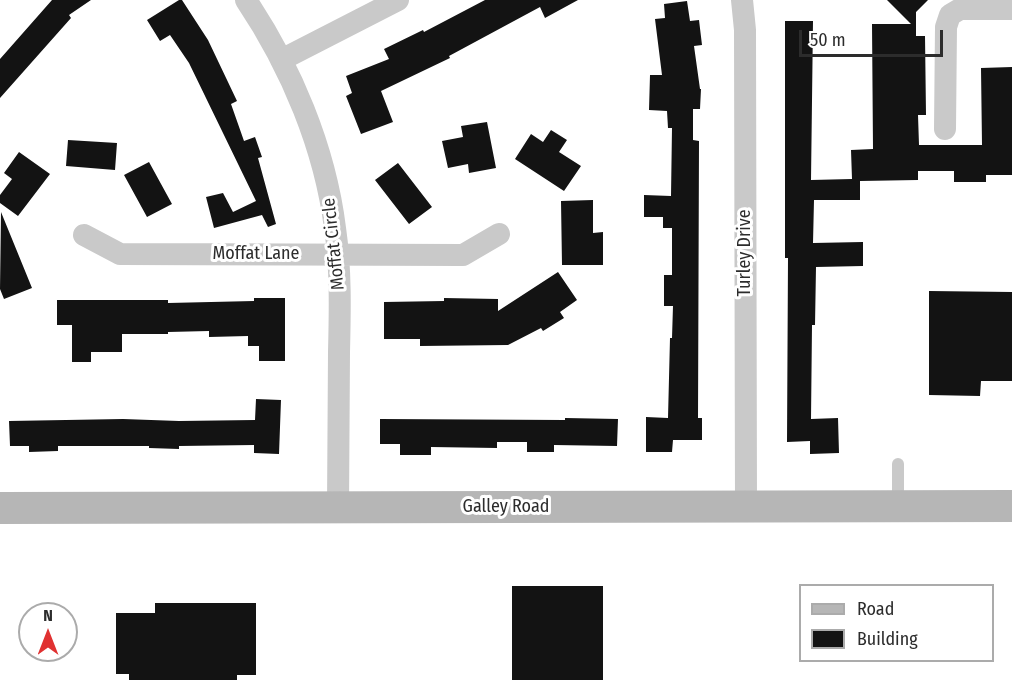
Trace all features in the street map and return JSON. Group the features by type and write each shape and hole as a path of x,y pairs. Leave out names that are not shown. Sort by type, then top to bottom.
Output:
{"main road":[{"name":"Galley Road","path":"0,508 1012,506"}],"street":[{"name":"Moffat Circle","path":"246,0 281,60 298,96 323,169 335,229 340,293 338,507"},
{"path":"281,60 398,0"},
{"name":"Turley Drive","path":"742,0 745,30 746,507"},
{"path":"945,129 946,27 950,15 960,9 1012,9"},
{"name":"Moffat Lane","path":"84,235 120,254 463,255 499,234"}],"lane":[{"path":"898,464 898,507"}],"building":[{"path":"52,0 91,0 69,15 71,18 0,98 0,59"},
{"path":"182,0 208,40 237,101 231,104 244,141 255,137 262,157 258,158 276,224 268,227 262,215 214,228 206,197 223,193 233,212 256,201 189,63 170,35 160,41 147,20"},
{"path":"485,0 578,0 545,18 540,7 449,56 450,58 381,91 393,122 361,134 346,96 352,93 346,76 389,59 384,49 423,30 424,32"},
{"path":"887,0 928,0 916,12 916,36 925,36 926,115 918,115 919,145 982,145 981,68 1012,67 1012,175 986,175 986,182 954,182 954,171 918,171 918,180 860,181 860,200 814,200 813,243 863,242 863,266 816,267 815,325 812,325 811,419 838,418 839,453 810,454 810,441 787,442 788,258 785,258 785,21 813,21 811,180 852,179 851,150 873,149 872,24 911,24"},
{"path":"687,1 690,21 699,20 702,45 694,46 701,89 700,109 693,109 693,140 699,141 698,418 702,418 702,440 673,440 672,452 646,452 646,417 668,418 673,306 664,306 664,275 672,275 672,228 663,228 663,217 644,217 644,195 671,196 672,128 668,128 667,111 649,110 650,75 662,75 655,19 665,18 664,4"},
{"path":"487,122 496,168 469,173 468,164 448,168 442,141 463,137 461,126"},
{"path":"551,130 567,140 559,152 581,166 564,191 515,159 531,134 543,142"},
{"path":"68,140 117,143 115,170 66,166"},
{"path":"19,152 50,174 18,216 0,203 0,195 12,179 4,173"},
{"path":"149,162 172,204 147,217 124,175"},
{"path":"398,163 432,207 409,224 375,180"},
{"path":"593,200 593,233 603,232 603,265 562,265 561,201"},
{"path":"1,212 32,288 4,299 0,289"},
{"path":"558,272 577,300 560,312 564,318 543,331 541,328 508,345 420,346 420,339 384,339 384,302 444,301 444,298 498,299 498,311"},
{"path":"929,291 1012,292 1012,381 981,381 980,396 929,395"},
{"path":"254,298 285,298 285,361 259,361 259,346 248,346 248,336 209,337 209,331 122,334 122,352 91,352 91,362 72,362 72,325 57,325 57,300 168,300 168,303 254,301"},
{"path":"256,399 281,400 279,454 254,453 254,445 179,446 179,449 149,448 149,446 58,446 58,451 29,452 29,446 10,446 9,421 255,420"},
{"path":"565,418 618,419 617,446 554,445 554,452 527,452 527,442 497,442 497,448 431,447 431,455 400,455 400,444 380,444 380,419 565,420"},
{"path":"512,586 603,586 603,680 512,680"},
{"path":"155,603 256,603 256,675 237,675 237,680 129,680 129,674 116,674 116,613 155,613"}]}
